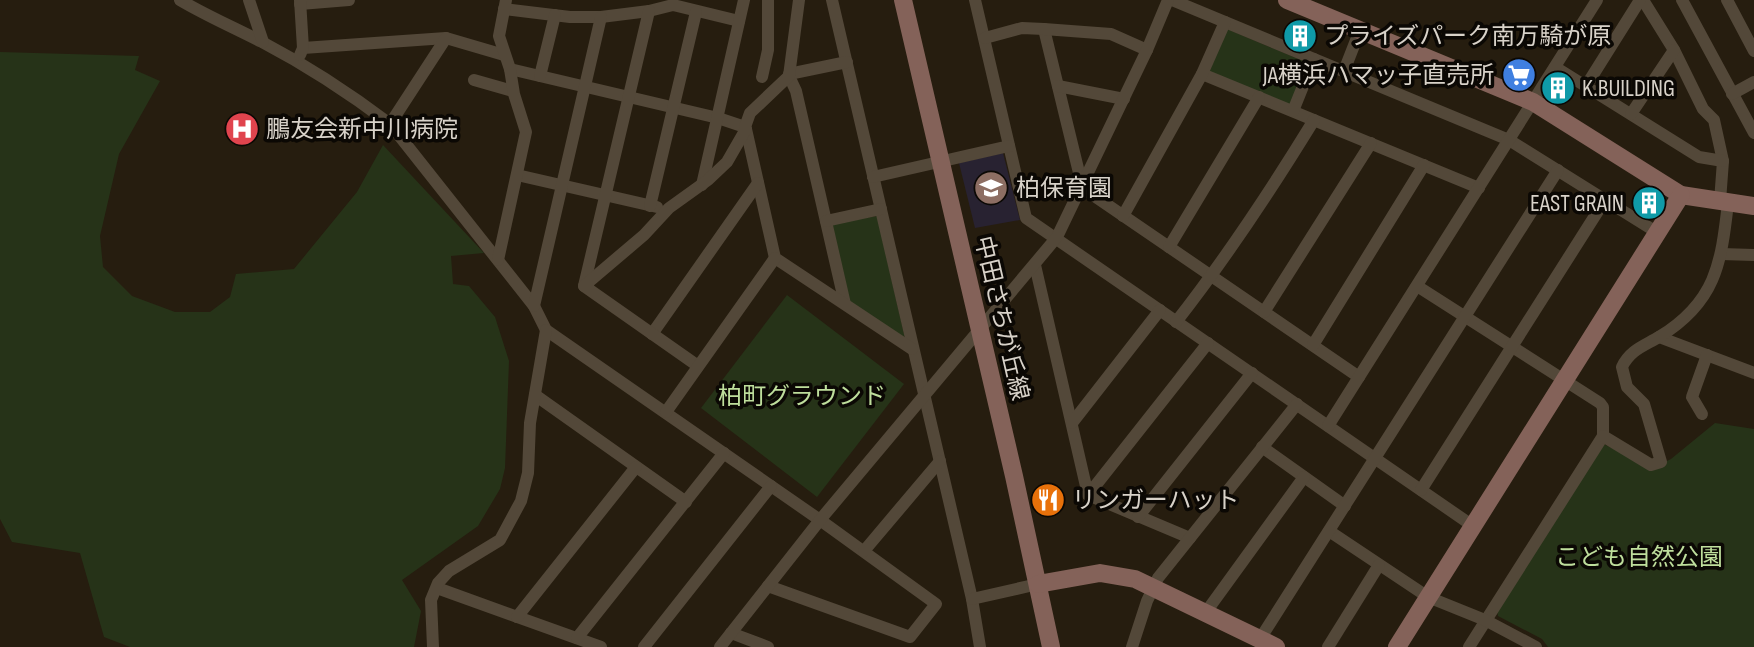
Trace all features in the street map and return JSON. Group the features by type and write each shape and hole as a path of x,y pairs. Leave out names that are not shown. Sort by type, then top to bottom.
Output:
{"street":[{"path":"180,0 295,62 368,107 390,124 534,306 546,331 666,412 936,604 910,637 768,586"},
{"path":"249,0 262,43"},
{"path":"295,62 303,48 300,2 349,0"},
{"path":"702,184 744,0"},
{"path":"762,77 768,50 768,0"},
{"path":"798,0 789,75 796,91 845,304"},
{"path":"832,0 972,600 980,647"},
{"name":"中田さちが丘線","path":"903,0 1051,647"},
{"path":"975,0 1026,218 1473,526"},
{"path":"720,647 820,520 1057,237 1170,0 1509,140 1658,233"},
{"path":"1287,0 1533,102 1681,195 1754,206"},
{"path":"1328,426 1597,0"},
{"path":"1586,86 1642,0 1674,50 1703,110 1714,120 1723,161 1721,254 1709,289 1700,302 1658,337 1639,346 1626,357 1622,366 1627,387 1644,404 1661,462 1651,465 1603,436"},
{"path":"1682,0 1754,133"},
{"path":"1727,0 1754,51"},
{"path":"498,260 526,132 499,36 505,5 555,15 601,17 649,11 671,3 696,12 739,20"},
{"path":"584,286 649,11"},
{"path":"650,206 696,12"},
{"path":"540,76 555,15"},
{"path":"534,306 601,17"},
{"path":"1123,216 1202,74 1225,22"},
{"path":"985,38 1021,28 1111,34 1147,51"},
{"path":"1044,29 1082,185 1123,216 1359,377"},
{"path":"1344,71 1360,30"},
{"path":"303,48 446,38 504,55"},
{"path":"390,124 446,38"},
{"path":"1631,114 1674,50"},
{"path":"1293,111 1314,59"},
{"path":"584,286 644,235 666,210 727,162 750,113 789,75 847,62"},
{"path":"1555,66 1699,157 1723,161"},
{"path":"510,69 718,118 745,128"},
{"path":"1202,74 1479,188"},
{"path":"474,80 513,91"},
{"path":"1732,93 1754,82"},
{"path":"1058,86 1124,99"},
{"path":"1169,247 1259,97"},
{"path":"1176,321 1212,276 1257,211 1314,120"},
{"path":"745,128 775,258 912,349"},
{"path":"1264,312 1371,144"},
{"path":"873,177 1009,146"},
{"path":"1313,345 1424,165"},
{"path":"972,600 1100,573 1122,576 1153,586 1268,643 1329,531 1558,170"},
{"path":"517,175 666,210"},
{"path":"652,334 758,183"},
{"path":"1397,647 1681,195"},
{"path":"1421,490 1605,200"},
{"path":"825,221 881,209"},
{"path":"1721,254 1754,256"},
{"path":"666,412 775,258"},
{"path":"1035,265 1088,495"},
{"path":"584,286 698,366"},
{"path":"1418,286 1600,402 1603,407 1603,436 1469,647"},
{"path":"1072,423 1160,310"},
{"path":"433,647 431,600 436,588 449,571 500,540 516,514 528,473 530,423 546,331"},
{"path":"1658,337 1754,373"},
{"path":"1088,495 1208,343"},
{"path":"1702,414 1692,397 1707,355"},
{"path":"1139,517 1252,373"},
{"path":"535,396 686,502"},
{"path":"1135,646 1153,586 1297,404"},
{"path":"1262,447 1345,506"},
{"path":"577,638 724,453"},
{"path":"864,551 940,461"},
{"path":"517,617 636,467"},
{"path":"1206,612 1304,477"},
{"path":"644,647 771,486"},
{"path":"1088,495 1189,538"},
{"path":"1329,531 1428,597 1485,620 1535,647"},
{"path":"1328,647 1379,565"},
{"path":"436,588 601,647"},
{"path":"731,633 768,647"}],"shaded area":[{"path":"1003,153 1020,220 975,228 959,163"}],"green space":[{"path":"1227,29 1308,63 1289,106 1209,72"},
{"path":"0,52 139,56 135,70 160,81 119,154 100,236 103,267 132,296 175,312 210,312 230,297 236,274 294,269 357,192 383,145 484,253 451,256 453,284 469,286 495,317 509,361 505,468 500,489 478,526 402,580 421,611 414,647 130,647 104,637 80,553 12,542 0,519"},
{"path":"877,216 905,338 849,302 832,223"},
{"name":"柏町グラウンド","path":"787,295 904,384 817,497 701,408"},
{"name":"こども自然公園","path":"1715,423 1754,429 1754,647 1548,647 1542,639 1498,616 1497,610 1603,444 1655,467 1671,459"}],"place":[{"name":"プライズパーク南万騎が原","path":"1300,36"},
{"name":"JA横浜ハマッ子直売所","path":"1519,75"},
{"name":"K.BUILDING","path":"1558,88"},
{"name":"鵬友会新中川病院","path":"242,129"},
{"name":"柏保育園","path":"991,188"},
{"name":"EAST GRAIN","path":"1649,203"},
{"name":"リンガーハット","path":"1048,500"}]}
